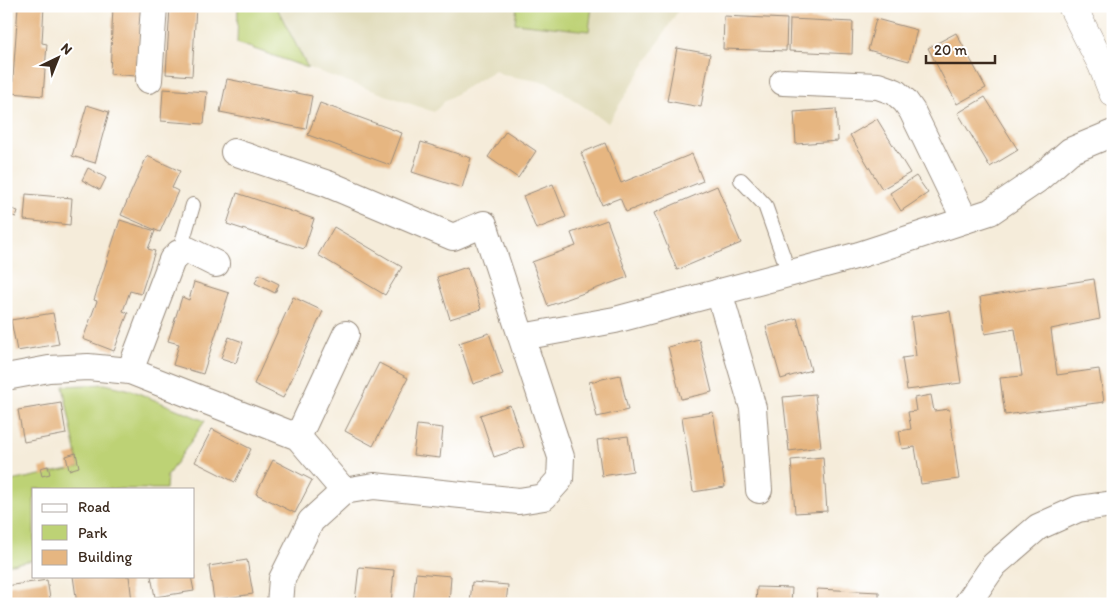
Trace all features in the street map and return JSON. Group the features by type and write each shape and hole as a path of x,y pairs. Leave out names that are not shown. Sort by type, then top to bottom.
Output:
{"highway":[{"path":"1072,6 1102,65 1113,93"}],"street":[{"path":"148,80 154,6"},
{"path":"783,82 878,86 895,92 905,100 912,111 965,220"},
{"path":"522,337 615,320 859,255 990,212 1037,180 1070,151 1113,133"},
{"path":"234,152 328,184 453,236 484,224 561,457 560,479 544,497 519,501 374,486 344,491 311,521 282,579 280,604"},
{"path":"130,371 172,260 179,253 188,250 216,264"},
{"path":"719,292 753,408 759,490"},
{"path":"298,437 346,334"},
{"path":"6,377 49,368 88,367 130,371 298,437 344,491"},
{"path":"967,604 994,565 1038,527 1078,509 1113,504"}],"lane":[{"path":"742,180 765,205 789,273"},
{"path":"179,253 193,205"}],"shaded area":[{"path":"238,6 681,6 608,123 549,83 503,75 495,70 446,100 434,112 237,43"}],"green space":[{"path":"238,6 276,6 308,68 237,43"},
{"path":"517,6 592,6 589,31 515,23"},
{"path":"105,384 131,390 205,421 167,476 166,488 32,488 32,560 6,565 6,482 79,467 63,386"}],"building":[{"path":"18,6 44,6 42,43 47,44 43,96 12,93"},
{"path":"113,6 142,6 136,76 110,74"},
{"path":"170,6 196,6 192,76 166,74"},
{"path":"724,16 787,19 786,51 723,49"},
{"path":"790,19 853,22 852,54 789,51"},
{"path":"876,19 917,30 909,61 868,50"},
{"path":"956,33 986,88 957,104 928,48"},
{"path":"677,48 710,54 701,107 667,101"},
{"path":"227,79 312,96 306,129 220,112"},
{"path":"163,89 207,92 204,124 161,121"},
{"path":"985,97 1018,150 990,167 958,113"},
{"path":"320,103 402,133 390,165 308,135"},
{"path":"87,105 109,112 95,163 72,156"},
{"path":"836,109 838,141 796,144 794,112"},
{"path":"877,119 910,173 882,189 850,135"},
{"path":"506,131 536,151 518,178 488,157"},
{"path":"421,142 471,158 462,188 412,172"},
{"path":"605,143 621,183 692,154 703,181 626,212 620,198 602,205 581,153"},
{"path":"147,156 180,171 172,188 178,191 160,232 121,215"},
{"path":"88,168 106,178 100,190 82,180"},
{"path":"916,176 928,193 901,211 890,193"},
{"path":"553,184 566,217 536,229 523,196"},
{"path":"717,186 741,243 677,270 654,213"},
{"path":"237,193 314,219 304,249 227,224"},
{"path":"26,194 72,198 70,225 24,220"},
{"path":"8,208 18,211 16,217 6,214"},
{"path":"120,220 155,231 148,249 155,251 141,294 130,291 123,311 128,313 114,351 83,339 97,301 94,300"},
{"path":"607,220 628,277 548,306 532,262 576,246 571,233"},
{"path":"334,227 402,267 385,295 318,255"},
{"path":"467,267 481,309 450,319 437,277"},
{"path":"259,274 279,284 275,293 255,283"},
{"path":"1094,279 1100,319 1051,329 1057,375 1099,369 1104,402 1005,415 1000,378 1022,376 1015,329 985,334 980,297"},
{"path":"194,282 229,293 203,374 173,365 179,344 168,341 182,297 189,300"},
{"path":"293,297 323,311 283,398 254,384"},
{"path":"950,311 961,383 907,390 902,358 916,356 911,317"},
{"path":"53,313 59,344 17,351 11,320"},
{"path":"797,318 811,370 781,379 766,327"},
{"path":"489,333 503,374 473,384 459,343"},
{"path":"229,337 243,342 236,363 221,358"},
{"path":"699,339 712,392 681,399 668,347"},
{"path":"379,363 408,378 373,446 345,431"},
{"path":"620,375 628,410 597,417 589,382"},
{"path":"815,394 821,447 789,451 783,397"},
{"path":"931,395 934,411 949,409 959,479 921,484 915,447 902,449 899,431 911,429 908,412 916,411 914,398"},
{"path":"61,403 66,434 24,442 18,410"},
{"path":"510,405 524,447 494,457 480,415"},
{"path":"713,412 725,487 693,492 682,417"},
{"path":"417,425 443,428 440,458 413,455"},
{"path":"212,429 251,449 235,482 195,462"},
{"path":"628,436 633,471 602,476 597,440"},
{"path":"76,453 79,467 69,470 66,456"},
{"path":"823,457 827,511 795,513 791,460"},
{"path":"273,460 312,480 295,513 256,494"},
{"path":"48,466 50,474 42,476 40,468"},
{"path":"247,560 253,594 214,600 209,566"},
{"path":"359,567 394,570 391,604 355,601"},
{"path":"416,573 451,576 449,604 413,604"},
{"path":"73,578 129,578 132,601 77,604"},
{"path":"151,578 191,578 194,591 155,597"},
{"path":"47,580 51,604 6,604 6,586"},
{"path":"472,582 508,585 506,604 470,604"},
{"path":"757,587 792,588 791,604 756,604"},
{"path":"817,589 879,592 879,604 816,604"}]}
